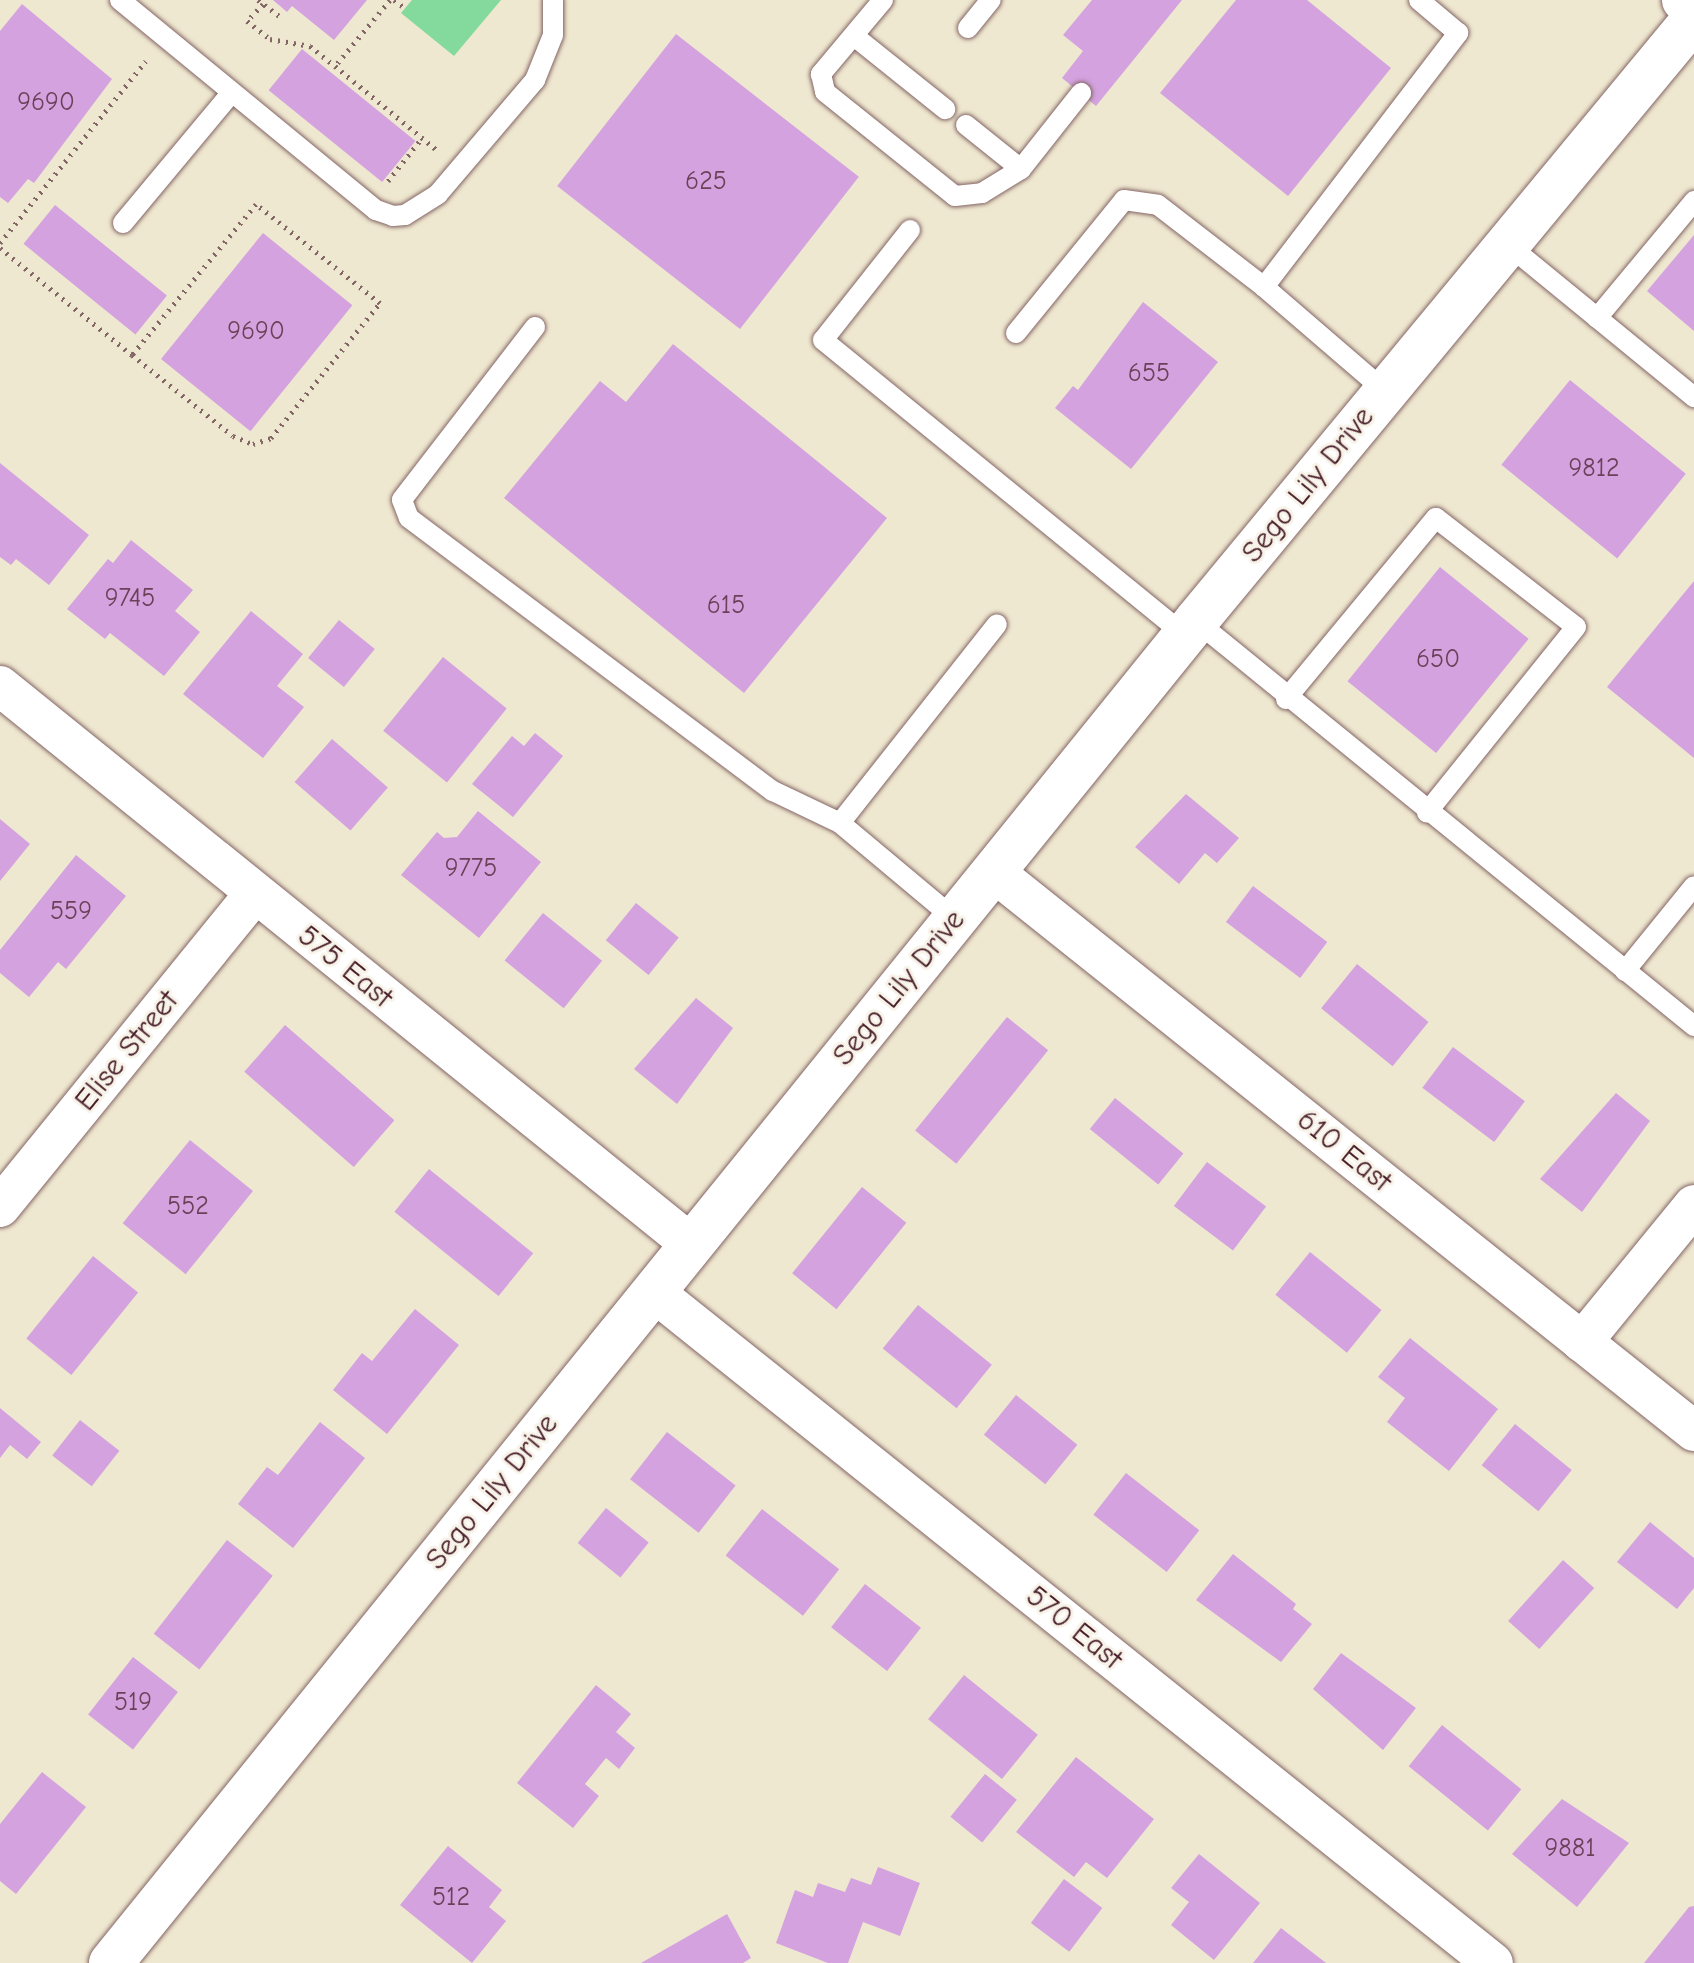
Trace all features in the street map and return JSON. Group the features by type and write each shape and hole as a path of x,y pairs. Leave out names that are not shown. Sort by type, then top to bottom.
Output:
{"main road":[{"path":"1684,0 1694,9"},
{"name":"Sego Lily Drive","path":"111,1963 1191,628 1694,19"}],"street":[{"name":"575 East","path":"0,686 254,895 692,1245"},
{"name":"610 East","path":"994,872 1694,1431"},
{"name":"Elise Street","path":"0,1207 254,895"},
{"path":"1582,1342 1694,1205"},
{"name":"570 East","path":"654,1292 1493,1963"}],"lane":[{"path":"120,0 376,210 405,215 438,194 535,80 553,35 553,0"},
{"path":"883,0 821,74 825,92 955,196 982,193 1021,169 1081,93"},
{"path":"968,28 991,0"},
{"path":"1264,287 1458,33 1419,0"},
{"path":"854,36 945,109"},
{"path":"123,223 232,92"},
{"path":"966,125 1021,169"},
{"path":"1016,333 1124,200 1158,205 1264,287 1385,391"},
{"path":"1597,318 1694,201"},
{"path":"910,230 823,340 1286,699 1694,1026"},
{"path":"1507,244 1694,397"},
{"path":"535,327 402,500 409,518 773,791 840,823 955,919"},
{"path":"1286,699 1436,518 1576,627 1427,812"},
{"path":"840,823 997,624"},
{"path":"1625,971 1694,886"}],"path":[{"path":"335,66 392,0 405,8"},
{"path":"282,18 260,2 247,21 270,39 310,46 439,152"},
{"path":"132,355 256,204 380,303 271,438 253,444 233,436 132,355 0,245 147,60"},
{"path":"386,182 422,138"}],"green space":[{"path":"412,0 501,0 454,56 401,13"}],"building":[{"path":"273,0 367,0 334,40 292,6 287,12"},
{"path":"1092,0 1182,0 1096,106 1062,78 1083,51 1063,35"},
{"path":"1236,0 1307,0 1391,68 1288,196 1160,93"},
{"path":"22,4 112,79 34,183 28,179 8,203 0,197 0,31"},
{"path":"676,34 859,177 740,329 557,186"},
{"path":"302,49 415,141 382,182 269,90"},
{"path":"55,205 167,296 135,334 24,244"},
{"path":"263,233 352,305 250,431 161,359"},
{"path":"1694,235 1694,331 1647,291"},
{"path":"1143,302 1218,362 1131,469 1055,408 1073,386 1078,390"},
{"path":"673,344 887,518 744,693 504,498 600,381 626,402"},
{"path":"1570,380 1686,474 1617,558 1501,465"},
{"path":"0,463 89,535 49,585 16,559 11,565 0,557"},
{"path":"131,540 193,590 175,611 200,632 164,676 110,633 105,639 67,609 108,559 113,563"},
{"path":"1440,567 1529,639 1436,753 1347,681"},
{"path":"1694,581 1694,758 1607,687"},
{"path":"251,611 303,654 277,686 304,707 263,758 183,694"},
{"path":"339,620 375,649 344,687 308,658"},
{"path":"443,657 507,709 447,782 383,731"},
{"path":"535,733 563,756 513,817 472,784 512,736 524,746"},
{"path":"332,739 388,788 350,831 295,782"},
{"path":"1186,794 1239,838 1217,863 1205,853 1179,884 1135,847"},
{"path":"478,811 541,862 479,938 401,875 437,832 444,838 457,837"},
{"path":"0,819 30,844 0,881"},
{"path":"76,855 126,896 66,969 58,962 29,997 0,973 0,950"},
{"path":"1253,886 1327,942 1300,978 1226,922"},
{"path":"636,903 679,938 649,975 606,940"},
{"path":"543,913 602,961 564,1008 505,960"},
{"path":"1357,964 1428,1022 1393,1066 1321,1008"},
{"path":"696,998 733,1028 677,1104 634,1069"},
{"path":"1007,1017 1048,1050 956,1164 915,1130"},
{"path":"285,1025 394,1120 354,1167 244,1072"},
{"path":"1453,1047 1525,1101 1494,1142 1422,1088"},
{"path":"1616,1093 1650,1121 1582,1212 1540,1179"},
{"path":"1115,1098 1183,1153 1158,1184 1090,1129"},
{"path":"190,1140 253,1191 186,1274 123,1223"},
{"path":"1207,1162 1266,1207 1233,1250 1174,1206"},
{"path":"429,1169 533,1253 499,1296 394,1212"},
{"path":"862,1187 906,1223 836,1309 792,1273"},
{"path":"1310,1252 1381,1310 1347,1353 1275,1295"},
{"path":"93,1256 138,1293 71,1375 26,1338"},
{"path":"918,1305 992,1365 957,1408 883,1349"},
{"path":"415,1309 459,1345 387,1434 333,1390 362,1353 372,1361"},
{"path":"1410,1338 1498,1409 1449,1471 1387,1422 1405,1398 1378,1377"},
{"path":"1016,1395 1077,1445 1045,1484 984,1435"},
{"path":"0,1408 41,1442 27,1459 10,1445 0,1458"},
{"path":"80,1420 119,1451 92,1486 52,1455"},
{"path":"320,1422 365,1458 293,1548 238,1504 267,1467 278,1475"},
{"path":"1515,1424 1572,1470 1538,1511 1482,1465"},
{"path":"667,1432 736,1486 699,1533 630,1479"},
{"path":"1126,1473 1199,1530 1167,1572 1093,1515"},
{"path":"606,1508 649,1543 620,1578 578,1543"},
{"path":"762,1509 839,1569 803,1616 726,1555"},
{"path":"1650,1522 1694,1558 1694,1588 1677,1609 1617,1562"},
{"path":"227,1540 273,1576 199,1669 154,1634"},
{"path":"1233,1554 1296,1604 1293,1609 1312,1624 1281,1662 1196,1600"},
{"path":"1563,1560 1594,1588 1539,1649 1508,1621"},
{"path":"865,1584 921,1628 887,1671 831,1627"},
{"path":"1341,1653 1416,1708 1383,1750 1313,1689"},
{"path":"133,1657 178,1692 133,1750 88,1715"},
{"path":"964,1675 1038,1735 1002,1779 928,1719"},
{"path":"596,1685 631,1714 616,1732 635,1748 619,1769 606,1758 585,1784 599,1796 573,1828 517,1783"},
{"path":"1442,1725 1521,1789 1488,1830 1409,1766"},
{"path":"1076,1757 1154,1819 1107,1878 1086,1862 1074,1877 1016,1832"},
{"path":"42,1772 86,1807 16,1894 0,1881 0,1824"},
{"path":"985,1774 1017,1800 982,1843 950,1817"},
{"path":"1562,1799 1629,1843 1577,1907 1512,1854"},
{"path":"448,1846 502,1890 489,1907 506,1921 472,1963 400,1905"},
{"path":"1199,1854 1260,1903 1214,1960 1171,1925 1189,1902 1171,1888"},
{"path":"878,1867 920,1883 900,1936 863,1922 848,1963 828,1963 776,1943 795,1890 813,1897 818,1883 845,1892 851,1878 871,1885"},
{"path":"1064,1879 1102,1908 1069,1952 1031,1923"},
{"path":"1694,1906 1694,1963 1644,1963 1689,1907"},
{"path":"727,1914 751,1958 743,1963 641,1963"},
{"path":"1281,1928 1326,1963 1253,1963"}]}
